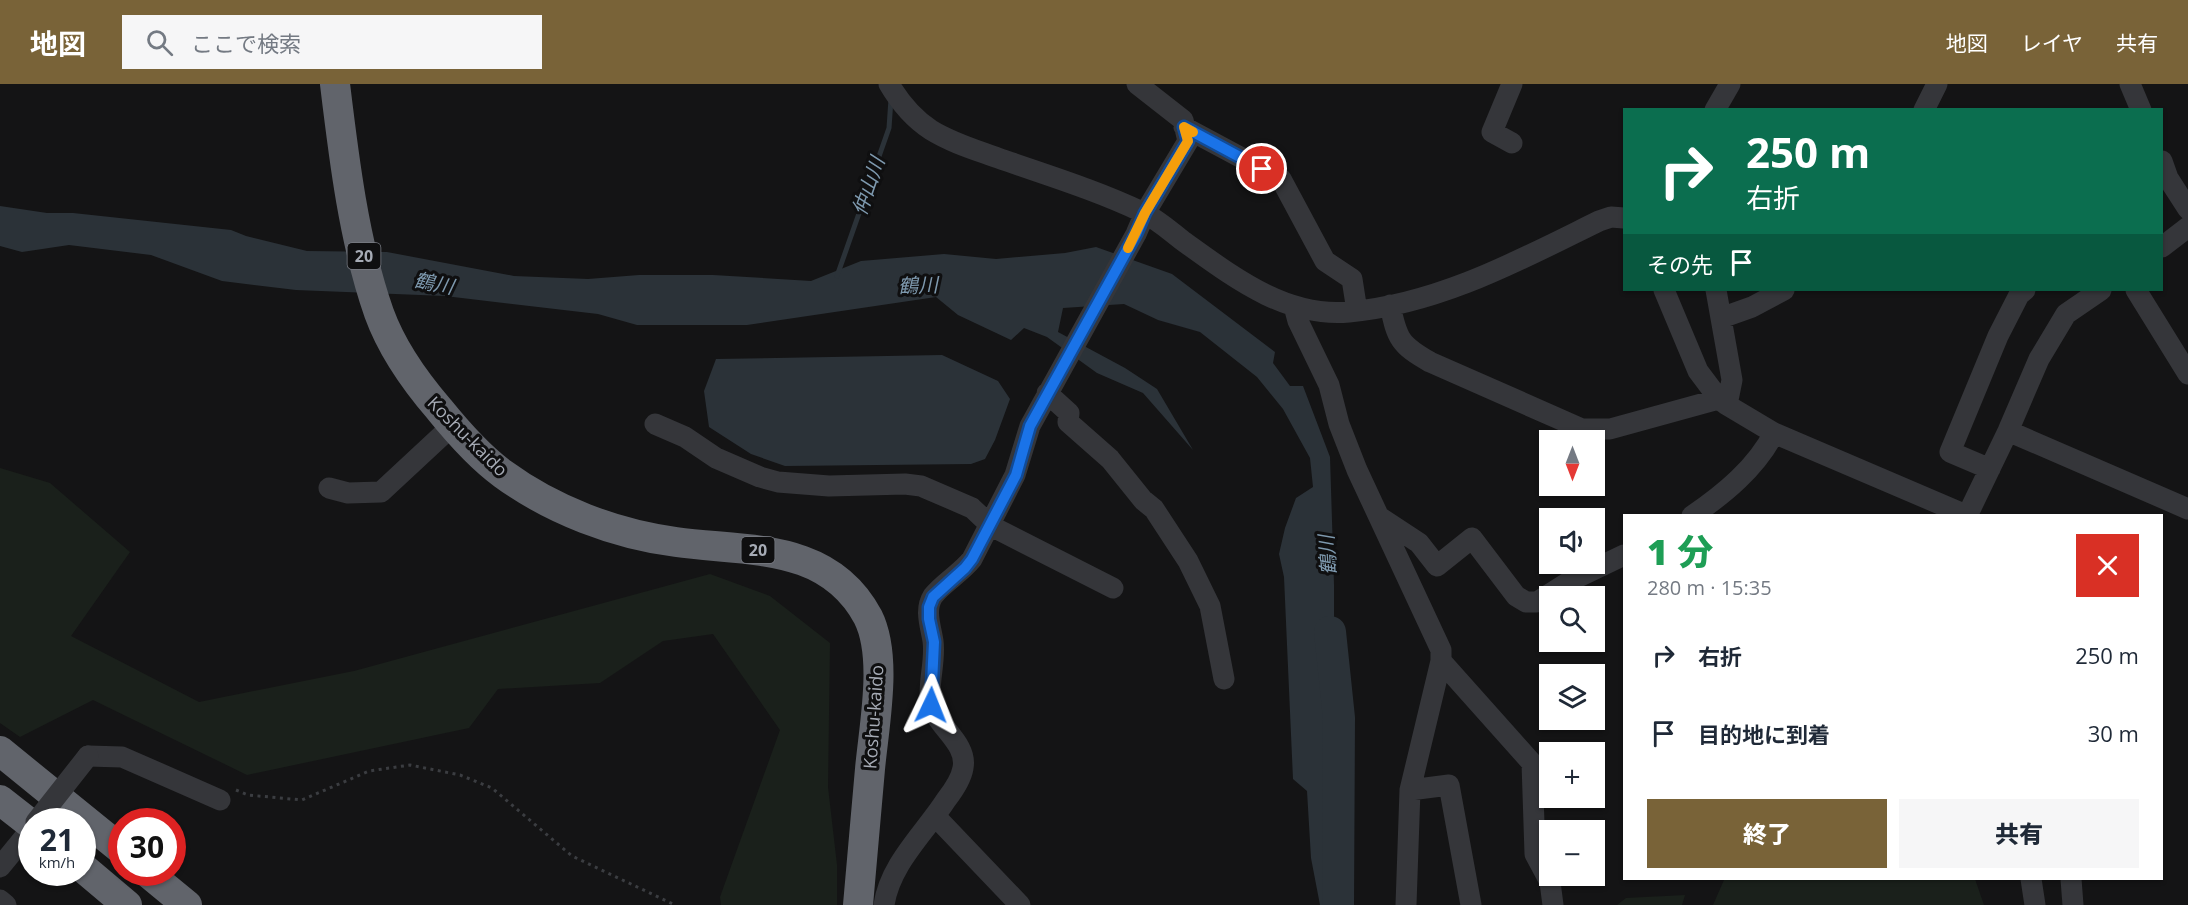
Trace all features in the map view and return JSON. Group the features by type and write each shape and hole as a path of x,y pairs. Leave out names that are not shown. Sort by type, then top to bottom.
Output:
{"highway":[{"name":"Koshu-kaido","path":"335,84 343,149 358,235 378,312 400,358 452,426 501,473 549,502 593,522 637,535 675,542 786,555 810,562 831,574 846,588 868,617 874,633 878,679 858,905"},
{"path":"0,752 108,839"},
{"path":"0,800 18,815"},
{"path":"96,879 127,905"},
{"path":"163,886 186,905"}],"street":[{"path":"889,84 898,99 918,119 948,139 1145,213 1242,283 1269,297 1294,306 1334,312 1357,311 1390,305 1480,279 1599,221 1611,217 1623,218"},
{"path":"884,905 890,881 896,869 936,817 957,783 963,768 960,747 936,716 931,705 934,642 929,607 933,597 972,559 991,526 1016,475 1030,426 1136,234 1145,213 1188,141 1183,120 1137,84"},
{"path":"1512,84 1492,132 1512,143"},
{"path":"1925,108 1937,84"},
{"path":"2130,84 2140,108"},
{"path":"1716,108 1723,86"},
{"path":"1184,127 1281,179 1325,261 1352,279 1357,311"},
{"path":"2163,164 2168,178 2188,209"},
{"path":"2163,246 2188,227"},
{"path":"1664,291 1698,371 1723,402 1774,433 1963,514"},
{"path":"1716,291 1732,380 1723,402"},
{"path":"1721,318 1752,307 1782,291"},
{"path":"1990,469 1950,452 1998,336 2019,295 2024,291"},
{"path":"1969,514 2039,358 2066,314 2100,291"},
{"path":"2137,291 2188,374"},
{"path":"1390,305 1399,337 1408,349 1430,362 1582,429 1610,429 1723,402"},
{"path":"1294,306 1298,321 1329,385 1339,424 1358,470 1441,650 1441,661 1410,790 1406,905"},
{"path":"1047,393 1069,413 1068,422 1110,459 1143,501 1154,508 1188,561 1210,606 1224,679"},
{"path":"655,424 685,437 716,458 760,477 778,482 829,486 905,484 921,486 972,508 991,526 1113,588"},
{"path":"329,488 348,493 381,492 452,426"},
{"path":"2008,431 2188,509"},
{"path":"1695,514 1758,461 1774,433"},
{"path":"1381,518 1419,543 1437,566 1472,538 1516,596 1526,602 1537,602 1570,581 1623,555"},
{"path":"1441,661 1532,763 1535,854 1550,882 1553,905"},
{"path":"47,808 88,756 122,757 224,794"},
{"path":"1410,790 1449,785 1471,905"},
{"path":"936,817 1020,905"},
{"path":"0,867 18,844"},
{"path":"2031,880 2035,905"},
{"path":"2071,880 2073,905"},
{"path":"0,900 6,905"}],"path":[{"path":"224,794 302,800 369,771 410,765 460,776 492,788 572,856 675,905"}],"shaded area":[{"path":"0,468 50,483 130,552 71,636 199,702 354,671 710,574 770,596 830,643 828,787 837,865 837,905 721,905 720,897 780,730 713,634 663,641 600,683 498,689 469,728 247,775 93,700 20,737 0,723"},
{"path":"1724,880 1975,880 1984,905 1713,905"},
{"path":"1685,895 1682,905 1617,905 1626,898"}],"water":[{"path":"0,206 47,213 73,213 231,230 307,251 387,252 514,276 588,279 639,275 713,275 811,281 861,261 944,254 996,259 1065,253 1096,247 1172,274 1275,352 1273,363 1290,386 1303,386 1330,457 1334,585 1334,747 1352,905 1320,905 1311,858 1307,791 1293,779 1284,577 1279,554 1285,528 1296,498 1313,487 1310,458 1283,409 1257,377 1200,332 1158,320 1124,304 1063,308 1058,332 1125,368 1157,389 1193,450 1143,393 1097,373 1047,337 1024,328 1011,340 958,315 936,297 747,325 637,325 598,314 445,296 296,290 222,281 151,255 69,245 22,252 0,246"},
{"path":"942,355 998,381 1010,399 995,440 985,459 971,464 785,466 751,454 709,427 704,391 716,359"}],"waterway":[{"name":"仲山川","path":"837,276 889,128 891,99"},
{"name":"鶴川","path":"1330,632 1339,718 1338,905"}],"slow traffic":[{"path":"1128,248 1145,213 1188,141 1184,127 1193,132"}],"route":[{"path":"931,705 934,642 929,607 933,597 965,568 991,526 1016,475 1030,426 1136,234 1145,213 1188,141 1184,127 1262,169"}]}
